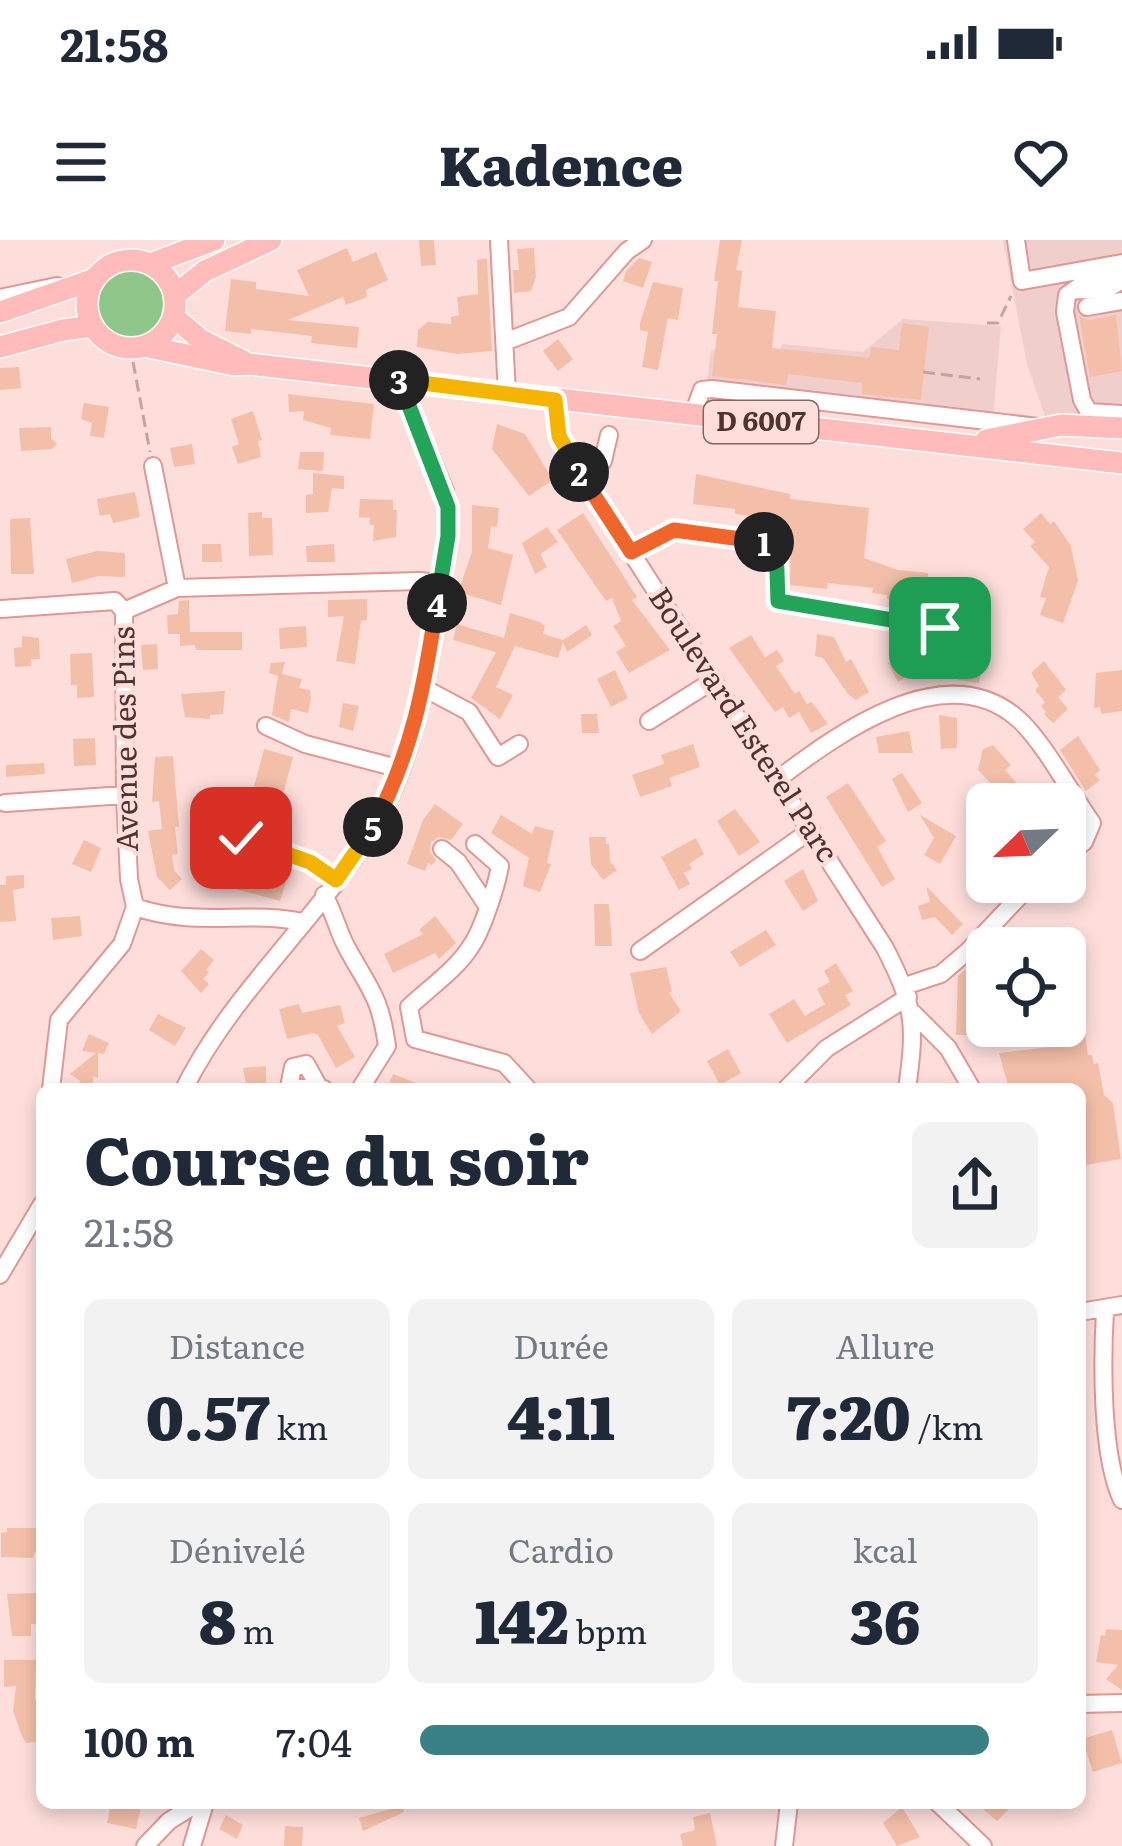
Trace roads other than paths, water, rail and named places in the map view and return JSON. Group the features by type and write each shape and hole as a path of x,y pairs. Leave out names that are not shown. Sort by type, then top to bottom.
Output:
{"main road":[{"path":"150,264 214,240"},
{"path":"94,279 87,302 93,326 108,342 137,347 167,329 174,306 205,271 271,240"},
{"path":"0,312 94,279 115,262 128,260 150,264 163,274 174,306"},
{"name":"D 6007","path":"174,306 201,340 249,364"},
{"path":"0,347 93,326"},
{"name":"D 6007","path":"137,347 199,360 1122,463"},
{"name":"D 6007","path":"967,443 1060,425 1122,428"}],"street":[{"path":"499,240 507,394"},
{"path":"507,341 569,317 627,251 643,240"},
{"path":"1022,241 1022,280 1122,263"},
{"path":"1122,277 1084,283 1067,296 1065,312 1082,400 1089,412 1122,414"},
{"path":"0,298 70,284"},
{"path":"1087,307 1122,301"},
{"path":"187,1083 205,1046 373,829 401,769 424,688 448,536 445,490 399,380"},
{"path":"692,414 698,394 712,389 1044,428"},
{"name":"Boulevard Esterel Parc","path":"555,400 559,436 584,481 886,948 908,999 948,1048 968,1083"},
{"path":"584,481 603,461 609,435"},
{"path":"152,466 177,588"},
{"path":"631,552 674,530 776,543 778,601 940,628"},
{"name":"Avenue des Pins","path":"135,907 125,795 124,610 177,588 419,580 440,584"},
{"path":"1,609 116,601 124,610"},
{"path":"650,721 714,680"},
{"path":"424,688 469,712 498,757 519,744"},
{"path":"778,779 847,733 911,700 963,692 997,703 1021,721 1064,783"},
{"path":"266,726 305,743 401,769"},
{"path":"5,803 125,795"},
{"path":"640,951 811,830"},
{"path":"241,838 310,862 336,880"},
{"path":"410,1007 471,947 496,889 500,866 475,844"},
{"path":"442,849 458,862 486,904"},
{"path":"324,895 341,926 343,941 381,1004 387,1046 364,1083"},
{"path":"792,1083 827,1048 940,974 1014,903"},
{"path":"52,1083 59,1020 122,944 135,907 161,916 199,920 302,922"},
{"path":"908,999 914,1035 908,1083"},
{"path":"381,1004 410,1007"},
{"path":"410,1007 416,1039"},
{"path":"387,1046 416,1039 505,1064 522,1083"},
{"path":"0,1275 36,1214"},
{"path":"1113,1308 1122,1325"},
{"path":"1113,1308 1109,1446 1112,1478 1122,1500"},
{"path":"1086,1704 1122,1703"},
{"path":"145,1846 169,1821 191,1809"},
{"path":"192,1846 201,1809"},
{"path":"784,1846 788,1809"},
{"path":"944,1809 983,1846"}]}
